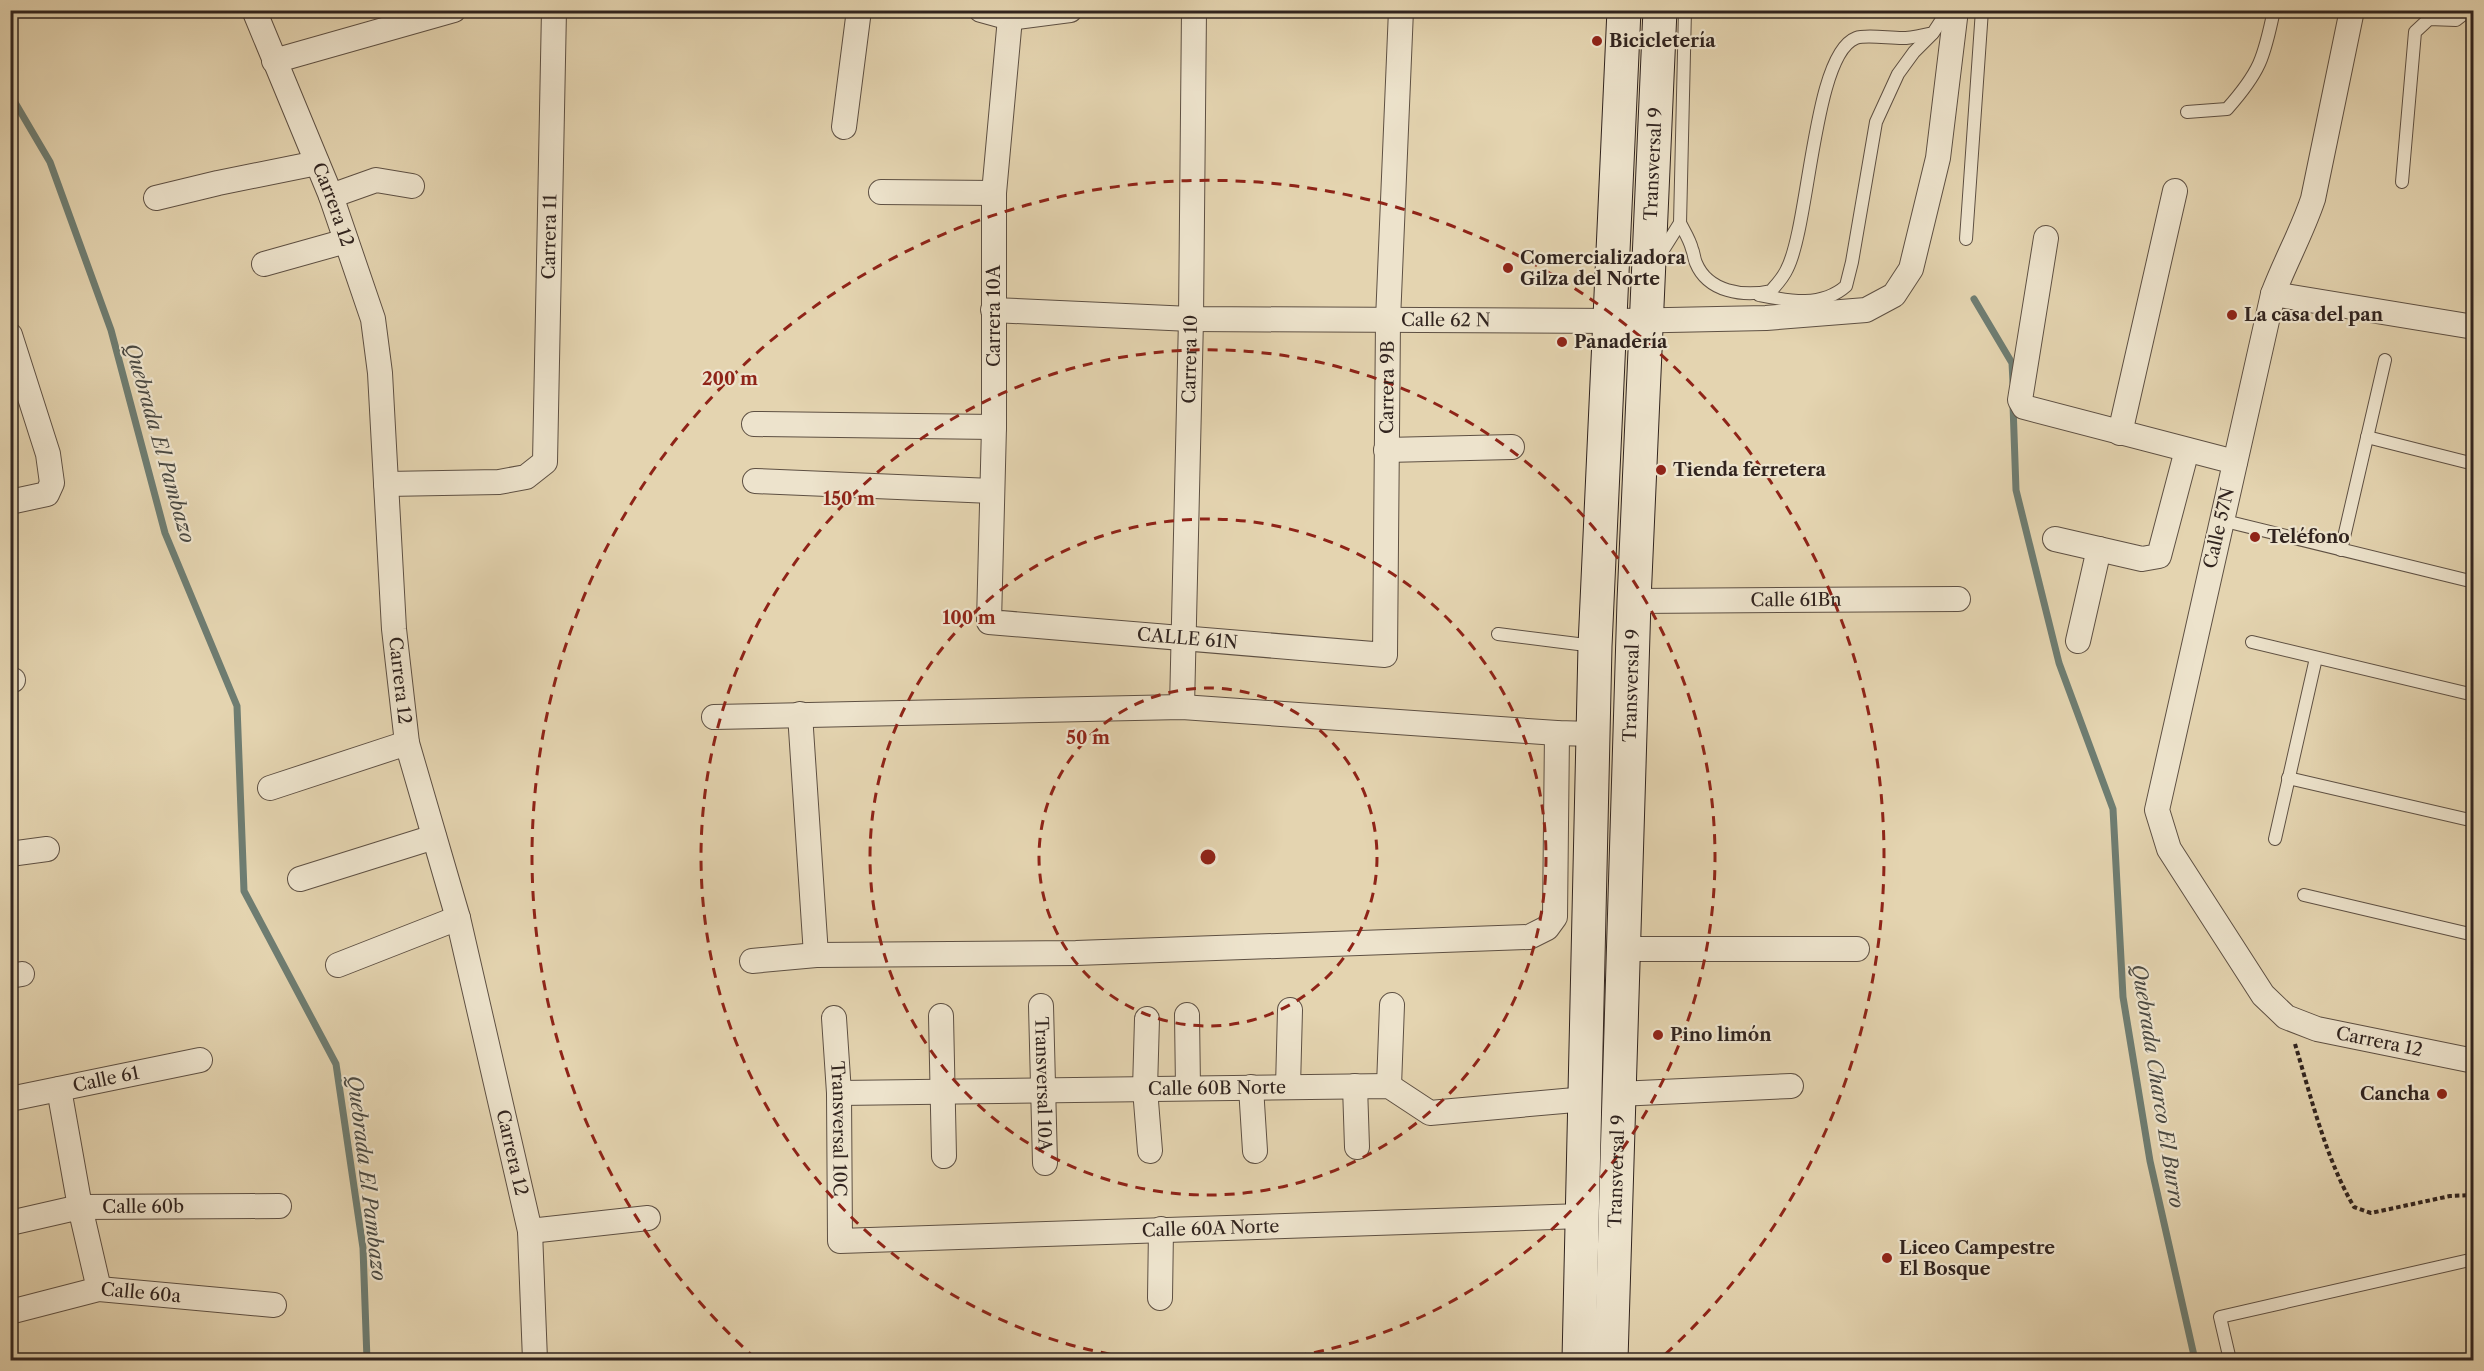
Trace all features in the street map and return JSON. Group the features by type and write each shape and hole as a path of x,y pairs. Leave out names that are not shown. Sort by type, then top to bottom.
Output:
{"main road":[{"name":"Transversal 9","path":"1579,1360 1593,734 1624,10"},
{"name":"Transversal 9","path":"1611,1360 1634,601 1646,280 1660,10"}],"street":[{"name":"Carrera 12","path":"254,10 331,196 373,319 380,373 394,629 407,743 458,918 531,1231 535,1360"},
{"path":"274,61 454,10"},
{"name":"Carrera 11","path":"386,484 499,482 526,477 545,462 554,10"},
{"path":"844,127 859,10"},
{"path":"981,10 1009,14 1070,10"},
{"name":"Carrera 10","path":"1182,707 1191,319 1194,10"},
{"name":"Carrera 9B","path":"1385,655 1388,320 1401,10"},
{"name":"Calle 62 N","path":"993,310 1191,319 1610,321 1766,318 1866,310 1894,295 1911,269 1938,158 1956,10"},
{"name":"Calle 57N","path":"2286,1017 2263,995 2169,849 2157,810 2273,294 2313,199 2352,10"},
{"name":"Carrera 10A","path":"989,622 994,427 994,193 1009,14"},
{"path":"156,198 317,163"},
{"path":"331,196 376,180 412,186"},
{"path":"2120,433 2175,190"},
{"path":"881,192 994,193"},
{"path":"2046,238 2020,400 2024,407 2235,462"},
{"path":"264,264 346,241"},
{"path":"2273,294 2474,327"},
{"path":"10,335 20,393 48,454 52,483 47,494 10,502"},
{"path":"754,424 994,427"},
{"path":"1386,450 1512,447"},
{"path":"2055,539 2142,559 2159,556 2187,450"},
{"path":"755,481 993,491"},
{"path":"2078,641 2099,549"},
{"name":"Calle 61Bn","path":"1634,601 1958,599"},
{"name":"CALLE 61N","path":"989,622 1184,636 1385,655"},
{"path":"714,717 1182,707 1557,734 1593,734"},
{"path":"800,714 816,955"},
{"path":"752,961 816,955 1076,952 1529,937 1547,928 1555,916 1557,734"},
{"path":"270,789 407,743"},
{"path":"300,879 434,837"},
{"path":"10,854 47,849"},
{"path":"338,965 458,918"},
{"path":"1622,950 1857,949"},
{"path":"1392,1005 1389,1086 1430,1113 1586,1099"},
{"name":"Transversal 10A","path":"1041,1006 1045,1163"},
{"path":"1288,1087 1290,1010"},
{"path":"1187,1015 1188,1088"},
{"path":"940,1016 944,1156"},
{"name":"Carrera 12","path":"2286,1017 2318,1029 2474,1061"},
{"name":"Transversal 10C","path":"834,1018 839,1093 840,1241"},
{"path":"1147,1019 1145,1089 1150,1152"},
{"name":"Calle 61","path":"10,1099 200,1060"},
{"path":"1355,1086 1357,1147"},
{"name":"Calle 60B Norte","path":"839,1093 1389,1086"},
{"path":"1618,1094 1791,1086"},
{"path":"1251,1088 1255,1151"},
{"path":"59,1089 80,1207 99,1289"},
{"name":"Calle 60b","path":"10,1223 80,1207 279,1206"},
{"name":"Calle 60A Norte","path":"840,1241 1582,1216"},
{"path":"531,1231 648,1218"},
{"path":"1160,1298 1161,1229"},
{"name":"Calle 60a","path":"10,1312 99,1289 274,1305"}],"lane":[{"path":"1685,10 1680,223 1692,247 1696,263 1712,283 1732,291 1799,302 1826,298 1846,286 1876,122 1898,74 1914,52 1933,33 1948,10"},
{"path":"1966,239 1982,10"},
{"path":"2187,112 2227,109 2249,85 2264,56 2274,10"},
{"path":"2402,183 2415,32 2429,19 2456,20 2469,10"},
{"path":"1756,294 1771,291 1780,280 1793,253 1806,200 1819,117 1830,71 1840,50 1856,38 1908,38 1933,33"},
{"path":"1646,280 1650,269 1680,223"},
{"path":"2341,550 2385,360"},
{"path":"2367,438 2474,464"},
{"path":"2221,520 2474,582"},
{"path":"1498,634 1596,646"},
{"path":"2252,642 2474,695"},
{"path":"2275,839 2316,658"},
{"path":"2288,778 2474,821"},
{"path":"2304,895 2474,935"},
{"path":"2230,1360 2220,1317 2474,1259"}],"path":[{"path":"2286,1017 2332,1156 2344,1189 2354,1207 2371,1213 2450,1196 2474,1195"},
{"path":"2467,1157 2474,1156"}],"waterway":[{"name":"Quebrada El Pambazo","path":"10,94 50,162 111,330 165,533 237,706 244,891 336,1064 363,1248 367,1360"},
{"name":"Quebrada Charco El Burro","path":"1974,299 2012,363 2013,382"},
{"name":"Quebrada Charco El Burro","path":"2013,405 2016,490 2059,663 2113,809 2123,997 2150,1161 2195,1360"}],"place":[{"name":"Bicicletería","path":"1597,41"},
{"name":"Comercializadora Gilza del Norte","path":"1508,268"},
{"name":"La casa del pan","path":"2232,315"},
{"name":"Panadería","path":"1562,342"},
{"name":"Tienda ferretera","path":"1661,470"},
{"name":"Teléfono","path":"2255,537"},
{"name":"Pino limón","path":"1658,1035"},
{"name":"Cancha","path":"2442,1094"},
{"name":"Liceo Campestre El Bosque","path":"1887,1258"}]}
